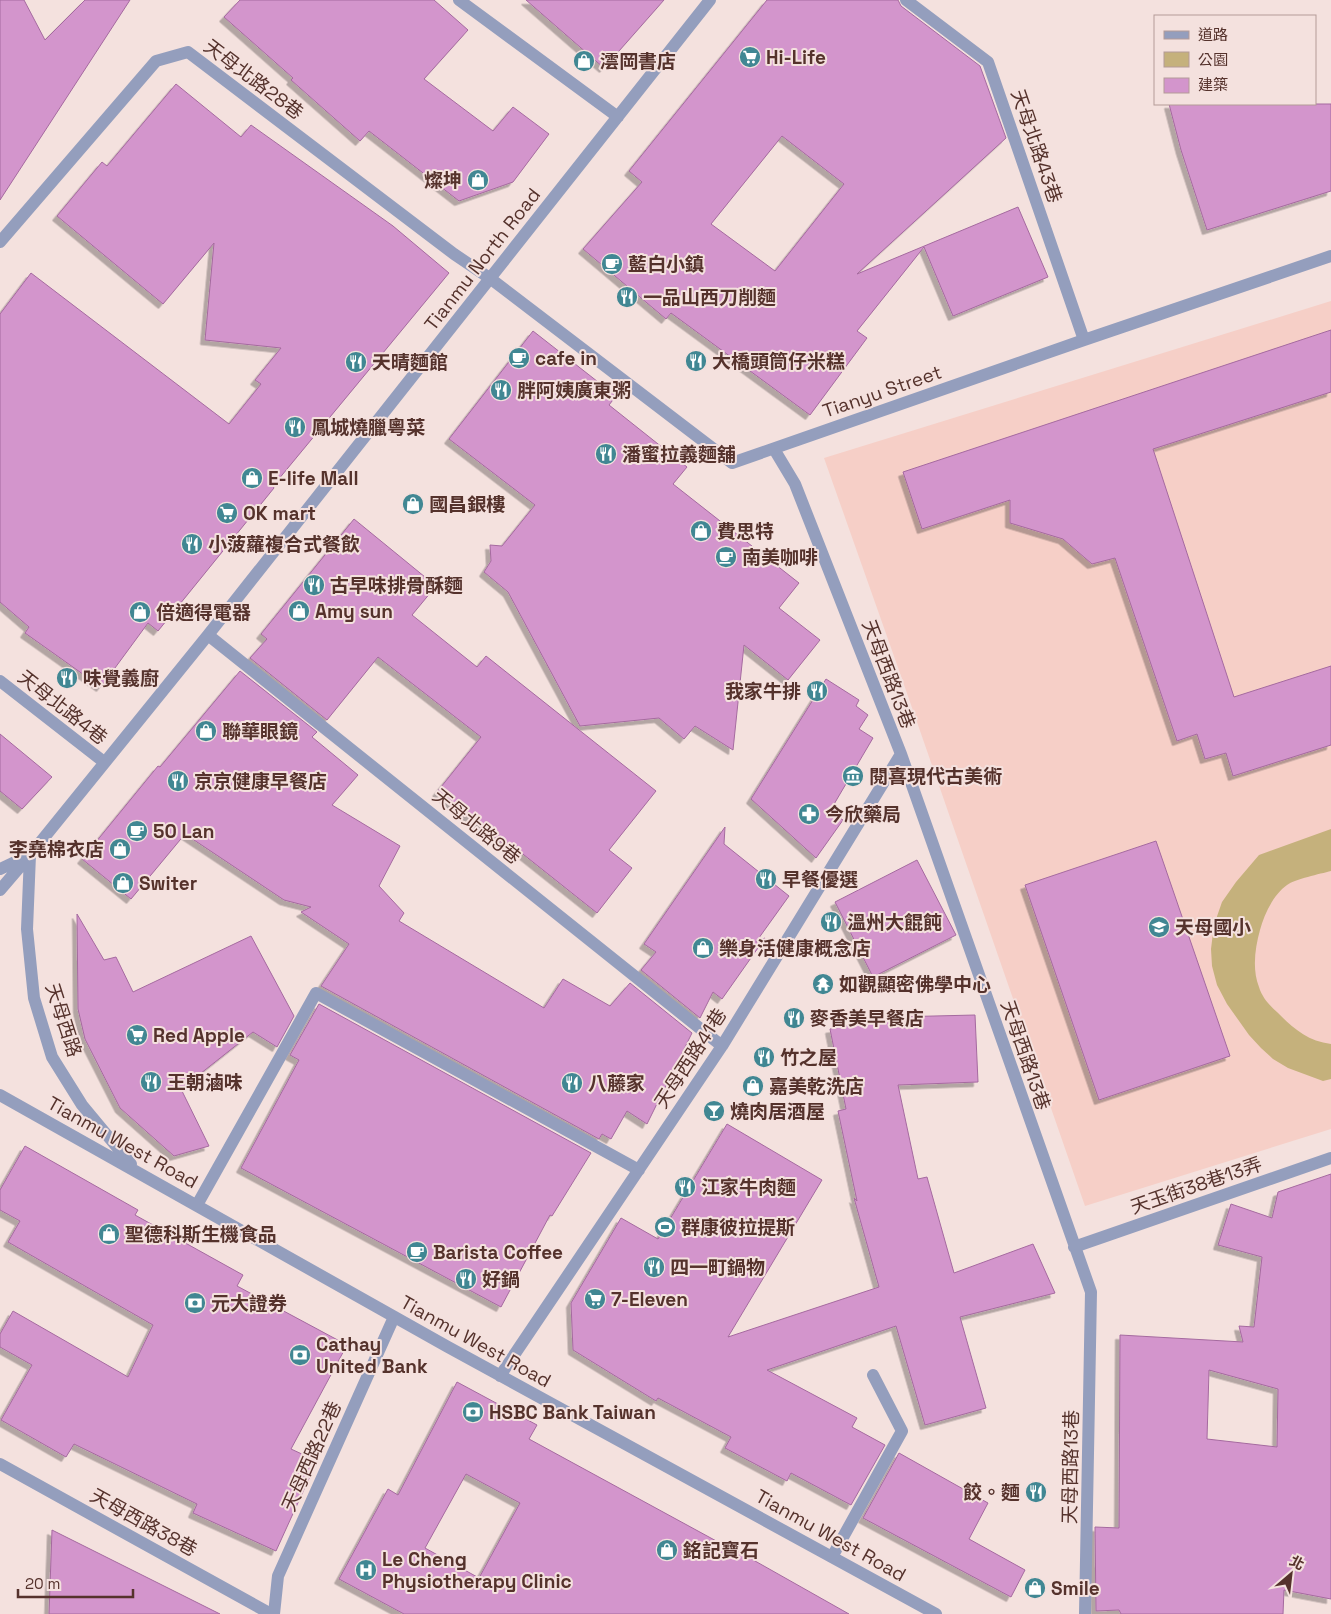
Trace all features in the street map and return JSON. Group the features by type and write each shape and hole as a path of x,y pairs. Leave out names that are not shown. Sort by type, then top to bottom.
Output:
{"street":[{"path":"459,0 618,117"},
{"name":"Tianmu North Road","path":"0,890 208,635 710,0"},
{"name":"天母北路43巷","path":"906,0 988,62 1084,340"},
{"name":"天母北路28巷","path":"0,242 156,61 188,52 454,254 491,278"},
{"name":"Tianyu Street","path":"491,278 732,463 1331,256"},
{"name":"天母西路13巷","path":"774,449 795,484 900,754 1091,1292 1085,1614"},
{"name":"天母北路9巷","path":"208,635 722,1046"},
{"name":"天母北路4巷","path":"0,682 104,762"},
{"name":"天母西路41巷","path":"500,1376 722,1046 900,754"},
{"path":"0,870 30,855"},
{"name":"天母西路","path":"30,855 27,929 34,998 52,1057 82,1105 136,1170"},
{"path":"197,1205 316,993 639,1170"},
{"name":"Tianmu West Road","path":"0,1095 500,1376 936,1614"},
{"name":"天玉街38巷13弄","path":"1074,1247 1331,1158"},
{"name":"天母西路22巷","path":"272,1614 278,1576 394,1317"},
{"path":"832,1557 902,1431 873,1375"},
{"name":"天母西路38巷","path":"0,1464 272,1614"}],"shaded area":[{"name":"天母國小","path":"1331,301 1331,1129 1085,1206 824,458"}],"green space":[{"path":"1331,829 1331,871 1291,883 1277,894 1262,924 1255,959 1257,980 1262,994 1269,1004 1301,1033 1315,1040 1331,1044 1331,1079 1323,1081 1288,1068 1273,1059 1249,1035 1227,1004 1217,985 1212,966 1211,949 1214,925 1222,902 1259,855"}],"building":[{"path":"0,0 24,0 45,40 85,0 130,0 0,200"},
{"path":"240,0 434,0 468,30 424,79 493,131 513,107 549,134 513,182 459,201 369,131 360,141 291,80 293,78 224,17"},
{"path":"526,0 664,0 604,68"},
{"path":"767,0 898,0 901,6 980,66 1006,138 857,274 1018,207 1048,277 953,316 924,247 857,331 867,338 810,415 671,313 666,319 583,249 642,182 629,171","holes":["782,136 844,184 775,271 711,224"]},
{"path":"176,84 241,137 251,125 393,226 449,273 273,486 274,488 158,631 148,623 101,687 25,633 29,627 0,602 0,314 31,273 229,424 261,384 255,380 281,348 205,340 214,243 163,304 57,216 102,162 107,166"},
{"path":"1331,104 1331,191 1207,230 1181,150 1169,105"},
{"path":"1331,330 1331,392 1153,449 1234,697 1331,666 1331,745 1233,776 1226,753 1205,759 1197,734 1177,741 1115,558 1092,564 1063,539 1010,523 1010,500 922,529 903,472"},
{"path":"533,331 616,396 609,405 687,467 673,484 799,583 779,608 820,640 788,680 744,645 733,750 695,726 684,739 659,718 580,726 508,592 484,572 491,561 490,545 502,546 535,505 449,439"},
{"path":"354,519 436,586 412,615 477,667 486,656 656,791 609,850 632,868 597,913 509,843 506,846 437,792 481,737 378,657 327,720 250,658 267,639 261,634"},
{"path":"240,671 317,732 312,737 358,775 332,805 400,846 379,886 404,913 399,921 544,1008 563,979 610,1006 630,983 692,1033 647,1124 627,1111 611,1139 602,1134 599,1139 321,986 349,944 301,912 311,907 284,900 185,834 131,899 82,859 158,766 160,767"},
{"path":"826,679 859,700 856,706 868,715 859,729 873,738 830,811 843,820 816,858 751,799"},
{"path":"0,734 52,777 22,809 0,791"},
{"path":"725,827 724,844 789,896 756,942 765,938 722,999 713,992 700,1018 641,970 656,952 644,944"},
{"path":"1156,841 1230,1056 1099,1100 1025,885"},
{"path":"917,860 956,935 873,977 835,902"},
{"path":"77,914 104,960 116,957 133,992 251,936 294,1016 277,1047 253,1032 181,1089 209,1146 174,1156 120,1108 85,1039 78,1009"},
{"path":"319,1004 591,1153 552,1216 550,1215 501,1307 241,1168 299,1060 290,1055"},
{"path":"975,1015 978,1082 898,1085 918,1179 927,1177 954,1273 1033,1244 1055,1293 960,1317 986,1408 925,1425 896,1326 767,1370 857,1418 852,1427 885,1445 851,1505 791,1473 787,1481 725,1448 731,1437 658,1398 656,1401 573,1350 571,1303 621,1218 658,1239 727,1124 822,1180 728,1337 879,1287 854,1198 857,1201 838,1111 846,1109 830,1029 893,1017"},
{"path":"25,1146 138,1210 135,1215 243,1275 237,1286 347,1345 291,1449 317,1461 276,1551 193,1513 197,1504 74,1444 66,1457 1,1420 32,1365 0,1347 0,1334 13,1311 128,1377 153,1325 8,1242 20,1221 0,1210 0,1190"},
{"path":"1331,1174 1331,1599 1284,1590 1283,1614 1121,1614 1119,1610 1096,1611 1095,1527 1119,1528 1120,1335 1243,1342 1239,1326 1254,1327 1262,1257 1218,1245 1231,1204 1272,1218 1278,1192","holes":["1209,1370 1278,1389 1277,1447 1207,1439"]},
{"path":"457,1382 537,1425 529,1439 732,1548 849,1614 404,1614 339,1579 388,1489 398,1495","holes":["466,1474 520,1503 479,1578 425,1548"]},
{"path":"899,1453 988,1503 969,1539 1025,1570 1011,1597 863,1518"},
{"path":"52,1530 220,1614 49,1614"}],"place":[{"name":"Hi-Life","path":"750,57"},
{"name":"澐岡書店","path":"584,61"},
{"name":"燦坤","path":"478,180"},
{"name":"藍白小鎮","path":"612,264"},
{"name":"一品山西刀削麵","path":"627,297"},
{"name":"cafe in","path":"519,358"},
{"name":"大橋頭筒仔米糕","path":"696,361"},
{"name":"天晴麵館","path":"356,362"},
{"name":"胖阿姨廣東粥","path":"501,390"},
{"name":"鳳城燒臘粵菜","path":"295,427"},
{"name":"潘蜜拉義麵舖","path":"606,454"},
{"name":"E-life Mall","path":"252,478"},
{"name":"國昌銀樓","path":"413,504"},
{"name":"OK mart","path":"227,513"},
{"name":"費思特","path":"701,531"},
{"name":"小菠蘿複合式餐飲","path":"192,544"},
{"name":"南美咖啡","path":"726,557"},
{"name":"古早味排骨酥麵","path":"314,585"},
{"name":"Amy sun","path":"299,611"},
{"name":"倍適得電器","path":"140,612"},
{"name":"味覺義廚","path":"67,678"},
{"name":"我家牛排","path":"817,691"},
{"name":"聯華眼鏡","path":"206,731"},
{"name":"閱喜現代古美術","path":"853,776"},
{"name":"京京健康早餐店","path":"178,781"},
{"name":"今欣藥局","path":"809,814"},
{"name":"50 Lan","path":"137,831"},
{"name":"李堯棉衣店","path":"120,849"},
{"name":"早餐優選","path":"766,879"},
{"name":"Switer","path":"123,883"},
{"name":"溫州大餛飩","path":"831,922"},
{"name":"天母國小","path":"1159,927"},
{"name":"樂身活健康概念店","path":"703,948"},
{"name":"如觀顯密佛學中心","path":"823,984"},
{"name":"麥香美早餐店","path":"794,1018"},
{"name":"Red Apple","path":"137,1035"},
{"name":"竹之屋","path":"764,1057"},
{"name":"王朝滷味","path":"151,1082"},
{"name":"八藤家","path":"572,1083"},
{"name":"嘉美乾洗店","path":"753,1086"},
{"name":"燒肉居酒屋","path":"714,1111"},
{"name":"江家牛肉麵","path":"685,1187"},
{"name":"群康彼拉提斯","path":"665,1227"},
{"name":"聖德科斯生機食品","path":"109,1234"},
{"name":"Barista Coffee","path":"417,1252"},
{"name":"四一町鍋物","path":"654,1267"},
{"name":"好鍋","path":"466,1279"},
{"name":"7-Eleven","path":"595,1299"},
{"name":"元大證券","path":"195,1303"},
{"name":"Cathay United Bank","path":"300,1355"},
{"name":"HSBC Bank Taiwan","path":"473,1412"},
{"name":"餃。麵","path":"1036,1492"},
{"name":"銘記寶石","path":"667,1550"},
{"name":"Le Cheng Physiotherapy Clinic","path":"366,1570"},
{"name":"Smile","path":"1035,1588"}]}
